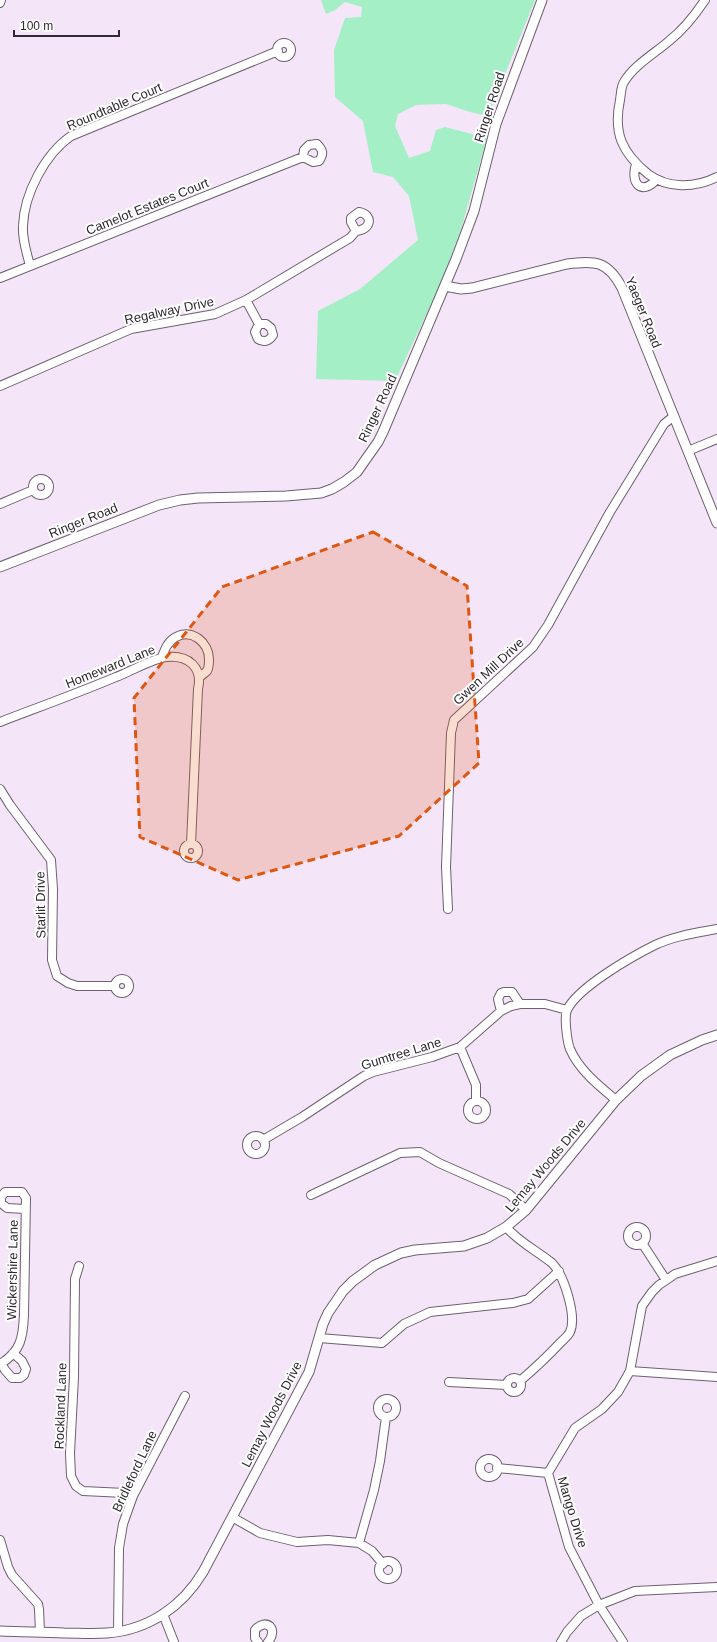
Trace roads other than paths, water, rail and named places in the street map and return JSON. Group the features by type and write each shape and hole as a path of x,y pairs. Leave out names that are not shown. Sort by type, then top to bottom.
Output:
{"street":[{"name":"Ringer Road","path":"0,567 130,515 170,502 198,498 314,494 332,489 344,482 356,472 378,442 469,226 500,111 542,0"},
{"path":"705,0 696,13 670,40 640,64 623,82 617,113 618,127 622,144 636,164 656,180 669,184 685,186 708,181 717,177"},
{"name":"Roundtable Court","path":"30,266 23,240 26,202 49,157 64,141 71,136 278,51"},
{"name":"Camelot Estates Court","path":"0,278 303,157"},
{"path":"636,164 633,173 634,181 639,186 644,187 652,184 656,180"},
{"name":"Regalway Drive","path":"0,386 131,329 215,314 246,300 350,238 356,231"},
{"name":"Yaeger Road","path":"445,286 461,289 472,288 567,264 582,262 598,263 605,266 612,272 622,288 688,451 714,510 717,523"},
{"path":"246,300 259,324"},
{"name":"Gwen Mill Drive","path":"448,909 447,851 451,733 454,720 532,647 548,624 610,512 664,424 674,416"},
{"path":"688,451 717,439"},
{"path":"0,504 33,490"},
{"path":"162,657 165,648 176,636 184,635 201,640 206,645 209,654 208,670 200,677 191,844"},
{"name":"Homeward Lane","path":"0,722 117,677 162,657 175,656 190,661 200,677"},
{"name":"Starlit Drive","path":"0,789 10,805 51,860 54,889 52,960 57,976 68,984 77,986 115,986"},
{"path":"616,1100 592,1079 570,1050 567,1036 567,1010 577,996 600,979 656,945 689,934 717,929"},
{"path":"501,1011 498,999 501,993 512,992 520,1004"},
{"name":"Gumtree Lane","path":"263,1140 302,1117 364,1076 373,1072 432,1057 460,1047 501,1011 511,1006 520,1004 545,1004 567,1010"},
{"name":"Lemay Woods Drive","path":"0,1631 89,1633 118,1631 144,1624 163,1614 180,1600 197,1582 309,1372 328,1313 343,1291 363,1272 408,1252 464,1246 487,1238 506,1227 526,1210 616,1100 641,1076 670,1055 717,1035"},
{"path":"460,1047 476,1085 476,1101"},
{"path":"311,1195 400,1153 420,1152 509,1194 526,1210"},
{"name":"Wickershire Lane","path":"13,1353 22,1361 26,1368 24,1375 20,1378 12,1378 0,1364 13,1353 16,1351 23,1334 25,1209"},
{"path":"449,1382 507,1384 509,1390 515,1392 520,1388 520,1381 543,1362 570,1333 572,1325 569,1298 559,1271 552,1263 513,1235 506,1227"},
{"path":"642,1243 666,1280"},
{"name":"Mango Drive","path":"624,1642 599,1605 570,1547 548,1472 575,1428 602,1409 618,1392 630,1371 642,1306 659,1284 675,1274 717,1261"},
{"name":"Rockland Lane","path":"79,1266 75,1279 74,1377 70,1453 72,1476 74,1484 83,1491 124,1493 132,1496"},
{"path":"319,1338 382,1343 404,1324 430,1312 521,1302 528,1299 559,1271"},
{"path":"630,1371 717,1377"},
{"name":"Bridleford Lane","path":"118,1631 118,1548 123,1524 132,1496 185,1396"},
{"path":"360,1543 380,1461 386,1417"},
{"path":"498,1468 548,1472"},
{"path":"232,1517 260,1532 297,1542 328,1540 360,1543 372,1551 383,1564"},
{"path":"0,1540 12,1575 38,1604 40,1632"},
{"path":"561,1642 567,1632 581,1616 599,1605 635,1591 717,1587"},
{"path":"163,1614 174,1642"},
{"path":"258,1642 255,1638 254,1630 262,1624 266,1624 273,1632 272,1637 268,1642"}]}
